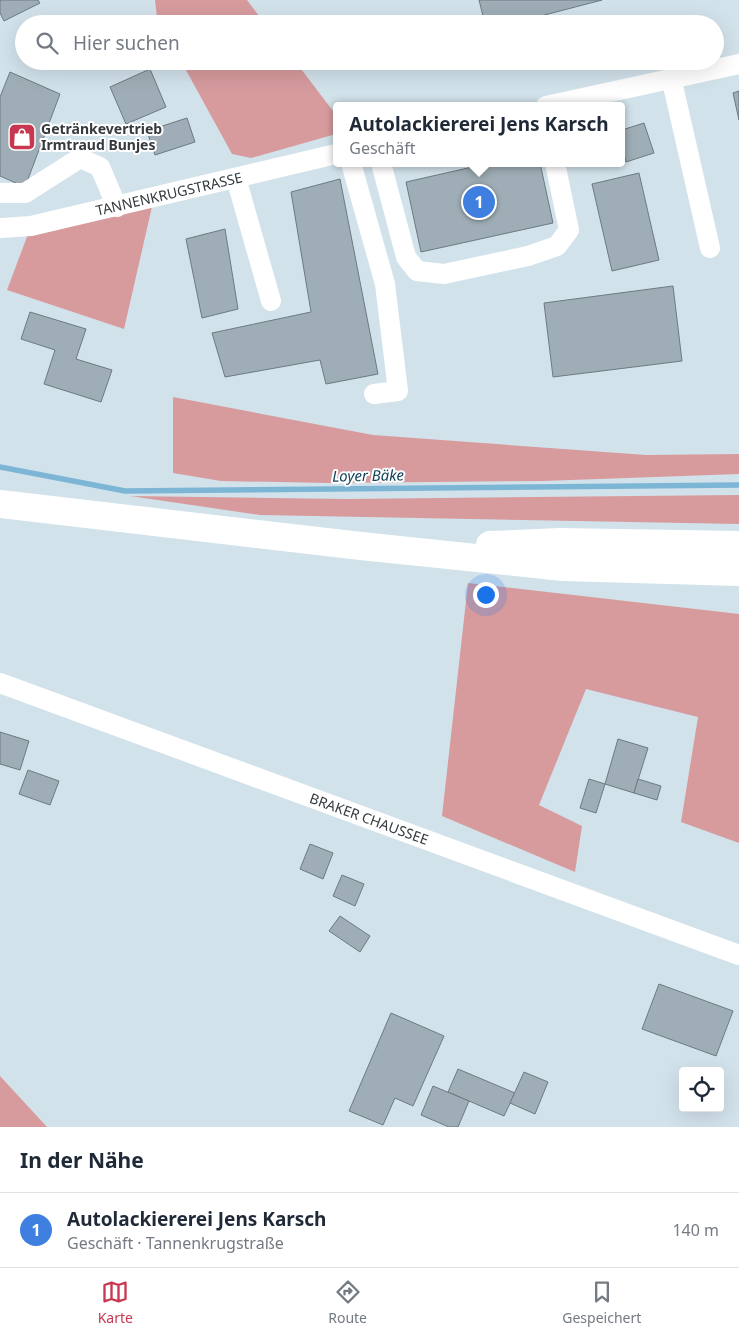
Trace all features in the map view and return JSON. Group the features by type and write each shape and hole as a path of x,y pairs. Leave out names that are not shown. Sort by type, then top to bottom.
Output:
{"highway":[{"path":"0,504 361,546 563,566 739,572"},
{"path":"361,546 560,542 739,545"}],"street":[{"path":"724,67 739,64"},
{"path":"564,102 710,70"},
{"path":"671,78 710,248"},
{"name":"TANNENKRUGSTRASSE","path":"0,228 32,226 333,155"},
{"path":"0,193 25,193 80,158 100,167 117,207"},
{"path":"353,167 385,284 398,391 374,394"},
{"path":"382,167 406,257 417,271 444,274 528,256 557,246 569,230 556,167"},
{"path":"236,178 271,300"},
{"name":"BRAKER CHAUSSEE","path":"0,683 739,955"}],"shaded area":[{"path":"155,0 247,0 258,15 157,15"},
{"path":"186,70 302,70 333,111 333,135 251,158 232,154"},
{"path":"154,198 124,329 7,290 31,226"},
{"path":"173,397 373,435 646,455 739,454 739,474 543,481 329,483 221,481 173,473"},
{"path":"739,495 739,524 260,515 130,496 346,499"},
{"path":"468,583 739,614 739,843 681,822 698,717 586,689 539,805 582,826 575,872 442,816"},
{"path":"0,1076 47,1127 0,1127"}],"building":[{"path":"0,0 38,0 40,3 4,21 0,13"},
{"path":"479,0 602,0 544,15 483,15"},
{"path":"150,70 166,107 126,124 110,87"},
{"name":"Getränkevertrieb Irmtraud Bunjes","path":"10,72 60,94 25,187 0,176 0,97"},
{"path":"739,91 739,120 733,93"},
{"path":"187,118 195,142 155,155 147,131"},
{"path":"644,123 654,153 626,162 625,129"},
{"path":"472,167 541,167 553,223 421,252 406,182"},
{"path":"639,173 659,260 612,271 592,184"},
{"path":"340,179 378,374 326,384 320,360 225,377 212,333 311,312 291,192"},
{"path":"225,229 238,309 202,318 186,239"},
{"path":"673,286 682,361 553,377 544,303"},
{"path":"30,312 86,329 76,359 112,370 101,402 44,384 55,350 21,339"},
{"path":"0,732 29,741 20,770 0,764"},
{"path":"618,739 648,748 634,793 605,784"},
{"path":"28,770 59,781 50,805 19,794"},
{"path":"589,779 605,784 596,813 580,808"},
{"path":"638,779 661,786 657,800 634,793"},
{"path":"310,844 333,853 323,879 300,869"},
{"path":"342,875 364,884 355,906 333,896"},
{"path":"340,916 370,936 360,952 329,931"},
{"path":"659,984 733,1011 716,1056 642,1029"},
{"path":"391,1013 444,1036 413,1106 395,1098 383,1125 349,1111"},
{"path":"458,1069 515,1093 504,1116 448,1092"},
{"path":"524,1072 548,1082 535,1114 510,1103"},
{"path":"433,1086 469,1101 458,1127 449,1127 421,1115"}],"waterway":[{"name":"Loyer Bäke","path":"0,467 125,491 739,485"}],"place":[{"name":"Getränkevertrieb Irmtraud Bunjes","path":"22,137"},
{"name":"Autolackiererei Jens Karsch","path":"479,202"}]}
